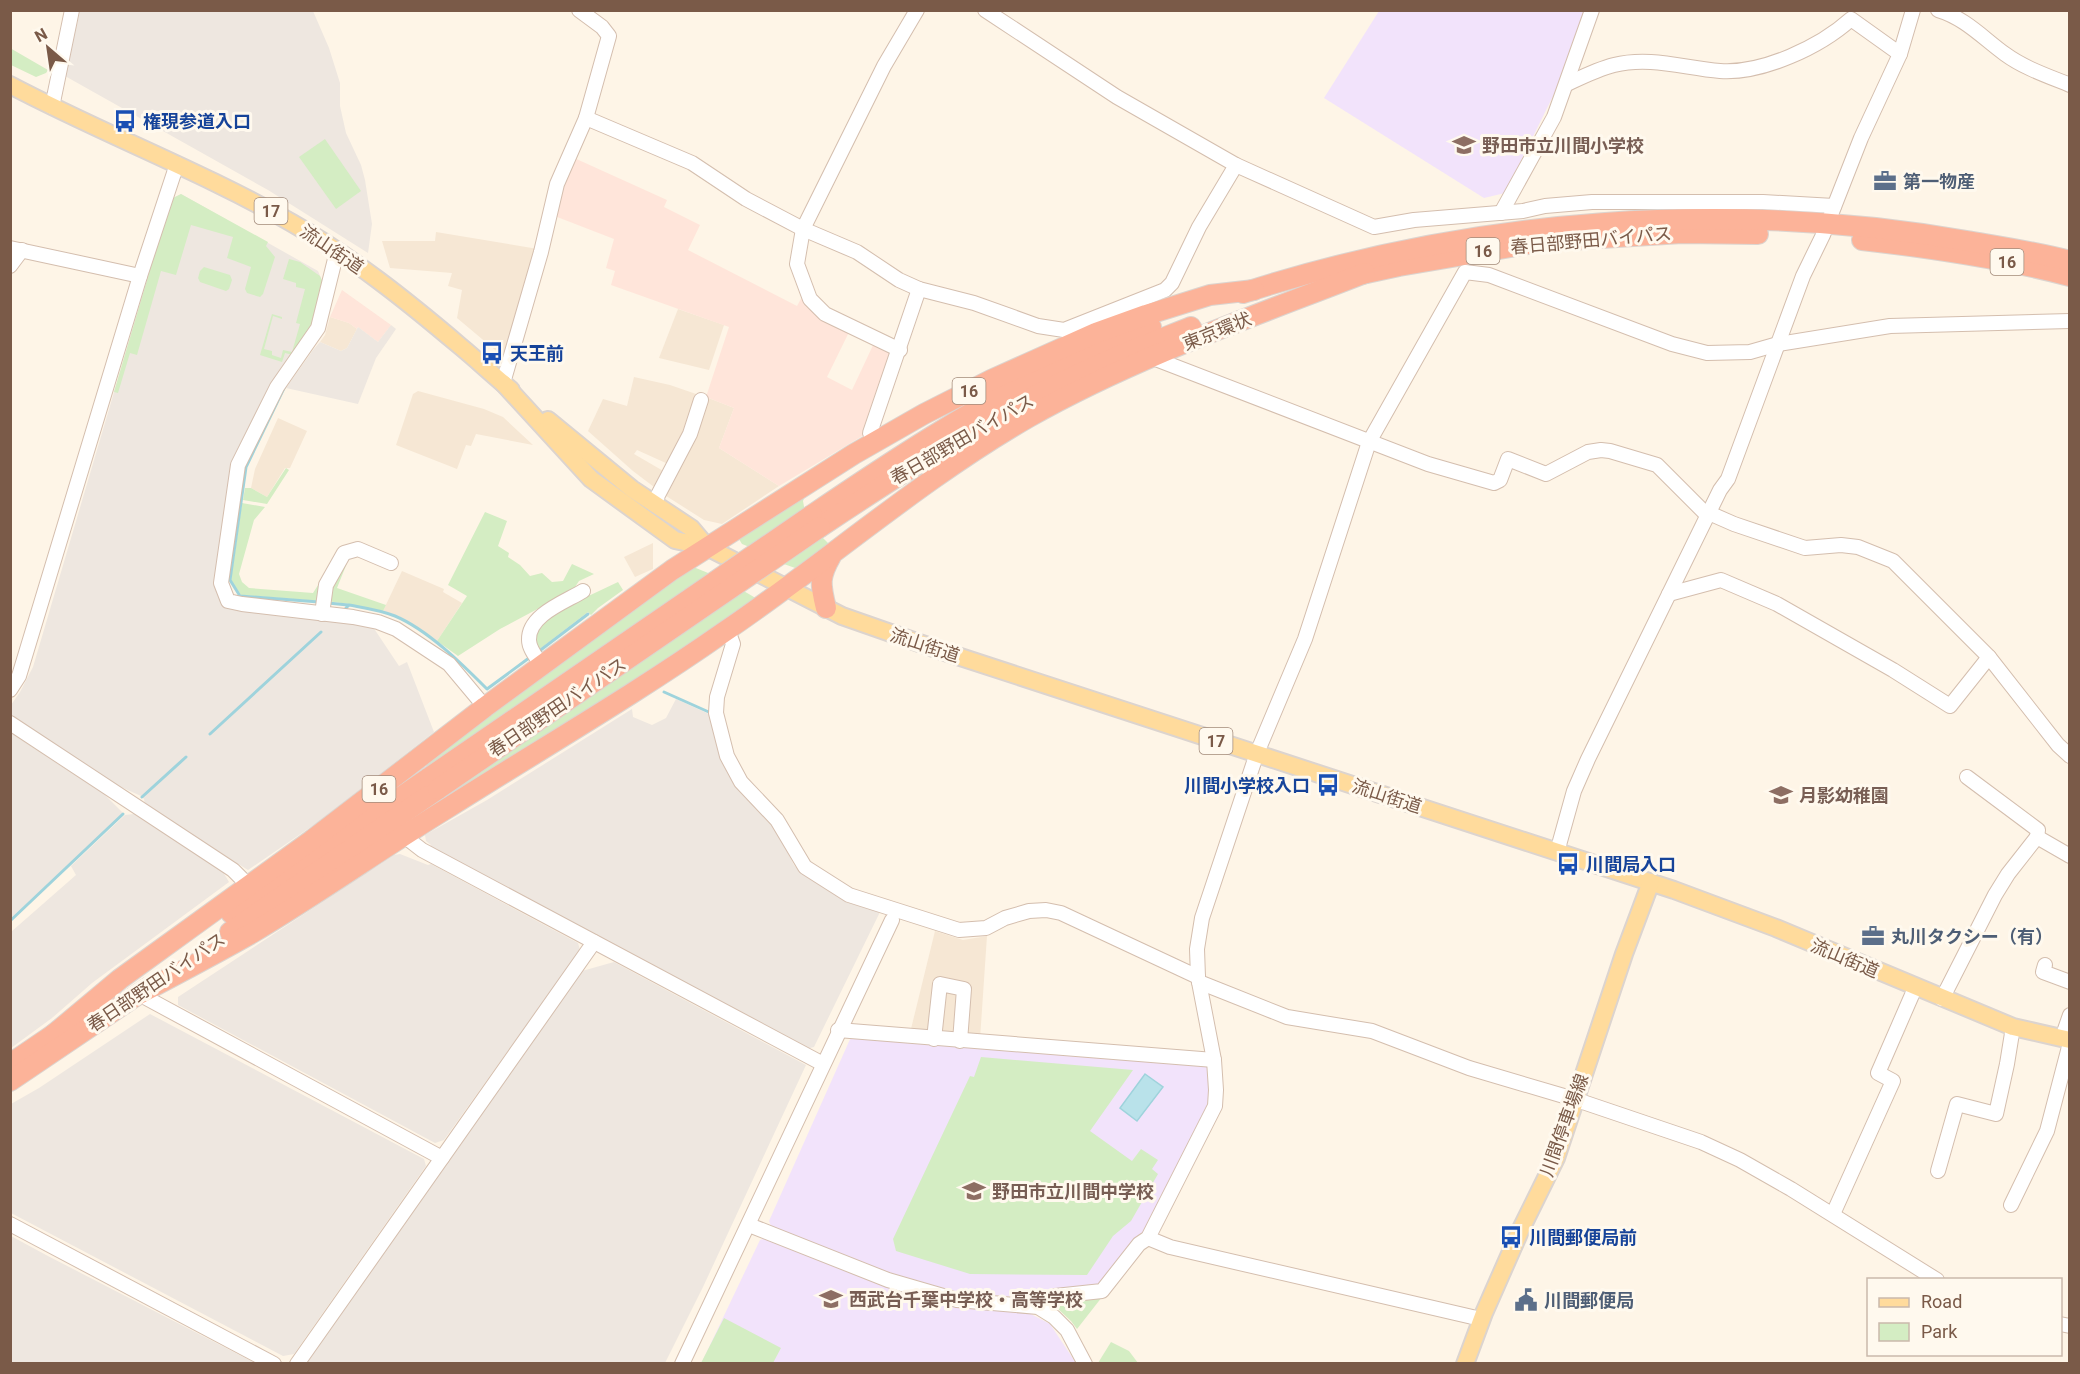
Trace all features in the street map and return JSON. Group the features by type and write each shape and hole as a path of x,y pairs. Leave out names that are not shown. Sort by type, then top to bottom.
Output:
{"highway":[{"name":"春日部野田バイパス","path":"10,1064 434,783 816,521 891,462 946,428 1054,369 1200,307 1320,270 1392,253 1493,235 1612,222 1693,219 1828,222 1917,232 2070,261"},
{"name":"春日部野田バイパス","path":"816,521 964,435 1101,364 1209,320 1365,273 1497,249 1615,236 1828,222 1917,246 2041,268 2070,276"},
{"name":"東京環状","path":"833,553 990,441 1072,395 1223,327 1365,273"},
{"name":"16","path":"53,1035 120,979 312,840 485,707 707,547 875,441 992,380 1096,333 1210,295 1254,290"},
{"name":"16","path":"139,994 253,933 585,724 728,630 833,553"},
{"path":"826,608 821,581 822,571 833,553"},
{"name":"春日部野田バイパス","path":"10,1081 139,994 434,783"}],"main road":[{"name":"流山街道","path":"10,85 259,205 337,251 409,304 655,506 691,528 707,547"},
{"name":"流山街道","path":"503,383 602,488 675,540 707,547 826,608 883,631 1651,882 1746,916 2013,1027 2067,1040"},
{"name":"川間停車場線","path":"1465,1364 1481,1319 1556,1158 1574,1099 1651,882"}],"street":[{"path":"52,107 72,10"},
{"path":"503,383 541,252 556,184 586,118 609,36 602,27 579,10"},
{"path":"900,350 825,314 810,298 797,264 803,229 884,66 917,10"},
{"path":"986,10 1000,15 1117,97 1236,165 1374,227 1414,220 1592,202 1763,202 1828,222"},
{"path":"1500,213 1554,117 1592,10"},
{"path":"1557,852 1574,791 1588,759 1720,490 1728,479 1803,276 1828,222 1861,138 1900,54 1912,10"},
{"path":"1938,10 1972,27 2005,55 2026,67 2070,85"},
{"path":"1567,84 1615,64 1650,61 1720,71 1747,70 1804,50 1842,28 1851,19 1900,54"},
{"path":"586,118 692,163 746,199 803,229 857,252 899,280 919,289 974,303 1038,326 1064,330 1166,290 1172,283 1199,226 1236,165"},
{"path":"10,690 19,676 140,276 177,164"},
{"path":"10,266 16,249 140,276"},
{"path":"337,251 318,328 277,387 238,465 221,583 228,601 378,622 396,629 449,664 485,707"},
{"path":"1038,1307 1055,1296 1102,1291 1139,1244 1148,1238 1215,1106 1214,1060 1198,980 1197,949 1202,918 1257,753 1305,639 1369,442 1464,272 1489,275 1672,344 1707,353 1750,352 1778,344 1890,326 2070,321"},
{"path":"875,441 870,433 919,289"},
{"path":"1153,358 1428,464 1494,483 1500,480 1508,459 1546,474 1588,452 1610,451 1657,465 1709,514 1734,524 1805,548 1841,545 1858,547 1893,561 1989,657 2058,745 2070,756"},
{"path":"655,506 658,495 690,434 701,400"},
{"path":"322,614 326,585 345,553 358,549 391,563"},
{"path":"1669,594 1721,580 1777,604 1893,670 1950,706 1989,657"},
{"path":"542,666 529,640 535,623 541,616 583,591"},
{"path":"728,630 733,644 717,697 716,712 727,756 741,782 777,820 805,867 849,895 958,930 986,928 1005,918 1029,911 1046,910 1061,913 1198,980 1287,1017 1372,1031 1469,1068 1574,1099 1701,1142 1740,1160 1833,1214 1934,1278"},
{"path":"10,723 233,870 248,885"},
{"path":"1942,999 1995,895 2037,837 2038,830 1967,777"},
{"path":"404,836 422,850 823,1064"},
{"path":"2037,837 2070,856"},
{"path":"682,1364 892,920"},
{"path":"297,1364 594,942"},
{"path":"2045,965 2043,972 2070,982"},
{"path":"934,1039 940,984 964,988 960,1041"},
{"path":"1833,1214 1893,1081 1878,1073 1916,988"},
{"path":"139,994 442,1158"},
{"path":"2011,1205 2047,1131 2067,1040 2070,1015"},
{"path":"1938,1171 1957,1104 1996,1114 2013,1027"},
{"path":"838,1030 1214,1060"},
{"path":"10,1224 274,1364"},
{"path":"749,1225 888,1280 957,1300 1038,1307 1054,1317 1067,1330 1085,1364"},
{"path":"1148,1238 1170,1247 1481,1319"}],"shaded area":[{"path":"80,11 313,11 329,48 340,83 340,106 346,133 361,165 365,180 372,224 368,253 268,190 65,76"},
{"name":"野田市立川間小学校","path":"1379,11 1587,11 1558,86 1505,193 1484,198 1324,98"},
{"path":"572,157 667,200 664,207 700,225 688,250 797,306 804,293 851,328 827,377 852,390 875,341 896,352 864,435 779,486 719,448 734,408 706,397 729,327 611,285 615,271 606,268 614,239 552,215"},
{"path":"181,194 318,271 323,283 314,327 235,464 216,587 224,607 371,624 399,666 407,662 434,732 318,822 248,870 145,806 141,796 112,783 11,715 11,705 33,667 171,199"},
{"path":"436,232 538,249 507,360 457,318 462,290 448,286 452,273 390,268 382,241 435,241"},
{"path":"342,290 391,325 378,342 358,327 357,329 349,323 330,317"},
{"path":"678,309 724,325 709,370 659,358"},
{"path":"330,317 349,323 357,329 347,348 341,351 320,342 325,335"},
{"path":"391,325 396,329 376,358 358,404 286,388 320,342 341,351 347,348 358,327 378,342"},
{"path":"634,377 670,385 699,395 688,428 668,464 637,450 634,454 665,472 658,490 588,431 603,399 627,406"},
{"path":"418,391 484,409 503,417 533,445 476,434 471,446 466,445 457,469 396,445 413,394"},
{"path":"706,397 734,408 719,448 779,486 722,524 704,520 663,494"},
{"path":"278,418 307,431 290,468 285,468 267,497 251,488 255,469"},
{"path":"653,543 653,569 635,577 624,557"},
{"path":"402,571 444,589 443,592 462,603 437,641 399,616 383,611"},
{"path":"676,699 709,714 726,769 741,793 776,830 794,865 801,873 846,902 880,912 814,1047 806,1049 429,847 431,845 426,841 425,835 487,800 632,709 633,717 652,725 666,718"},
{"path":"11,733 104,794 123,813 11,918"},
{"path":"134,814 223,872 229,882 92,983 52,1018 11,1048 11,932 76,875 71,866 125,815"},
{"path":"400,854 428,865 431,864 578,943 580,950 444,1140 435,1143 178,1005 178,997 394,855"},
{"path":"935,931 963,940 987,936 980,1039 964,1035 967,985 937,980 931,1032 910,1033"},
{"path":"614,962 806,1065 703,1287 665,1363 306,1364 305,1362 582,971"},
{"path":"958,991 957,1033 941,1036 943,992"},
{"path":"150,1014 424,1159 426,1166 294,1354 283,1356 11,1213 11,1104"},
{"name":"野田市立川間中学校","path":"851,1037 1209,1065 1210,1089 1206,1111 1143,1232 1099,1288 1045,1293 1034,1298 961,1293 893,1274 771,1226 769,1221"},
{"path":"11,1236 46,1255 255,1363 11,1363"},
{"name":"西武台千葉中学校・高等学校","path":"766,1238 900,1291 957,1308 1029,1313 1050,1324 1076,1363 701,1364 760,1240"}],"green space":[{"path":"10,48 48,70 36,77 11,65"},
{"path":"325,139 361,191 336,209 299,157"},
{"path":"181,194 268,242 266,246 275,257 263,294 260,297 247,293 245,289 251,267 227,258 233,237 191,225 176,275 161,271 137,355 130,353 118,393 114,392 171,199"},
{"path":"289,259 300,262 320,276 323,283 314,327 293,355 285,353 282,362 260,355 272,314 282,319 273,316 264,349 272,351 272,355 281,358 283,350 292,352 300,324 296,323 305,289 296,287 296,283 283,279"},
{"path":"204,267 230,275 232,280 229,289 226,291 200,282 198,278"},
{"path":"286,468 289,470 267,504 243,500 245,488 251,488 267,497"},
{"path":"805,496 803,501 805,512 752,548 742,544 737,536"},
{"path":"242,503 265,507 254,520 239,574 242,582 249,588 313,593 329,568 320,601 241,595 231,580"},
{"path":"485,512 507,521 498,546 509,553 508,557 530,576 542,573 552,582 563,581 572,564 594,574 579,581 573,590 500,629 458,656 437,641 467,596 448,585"},
{"path":"821,536 828,543 835,543 798,569 781,563"},
{"path":"345,562 347,563 337,588 386,605 383,611 326,601 328,589"},
{"path":"691,566 713,575 431,768 424,764"},
{"path":"618,582 623,590 591,615 588,612 537,651 533,637 537,626 580,600"},
{"path":"742,590 759,600 612,700 447,799 446,792"},
{"path":"981,1057 1133,1070 1090,1131 1132,1161 1141,1149 1158,1160 1152,1169 1158,1174 1131,1221 1113,1236 1087,1275 970,1274 896,1251 893,1239 970,1076 974,1077"},
{"path":"1102,1297 1077,1329 1056,1307 1057,1301"},
{"path":"724,1318 781,1348 773,1363 701,1363"},
{"path":"1111,1342 1129,1351 1138,1363 1098,1363"}],"water":[{"path":"1145,1074 1163,1087 1137,1121 1120,1108"}],"waterway":[{"path":"285,386 246,467 230,580 240,596 319,602"},
{"path":"328,603 348,605"},
{"path":"346,608 349,605 378,611 407,622 444,648 487,689 529,658"},
{"path":"538,652 588,614"},
{"path":"210,734 321,632"},
{"path":"664,692 711,713"},
{"path":"142,797 186,757"},
{"path":"10,921 123,814"}],"place":[{"name":"権現参道入口","path":"125,121"},
{"name":"野田市立川間小学校","path":"1464,145"},
{"name":"第一物産","path":"1885,181"},
{"name":"天王前","path":"492,353"},
{"name":"川間小学校入口","path":"1328,785"},
{"name":"月影幼稚園","path":"1781,795"},
{"name":"川間局入口","path":"1568,864"},
{"name":"丸川タクシー（有）","path":"1873,936"},
{"name":"野田市立川間中学校","path":"974,1191"},
{"name":"川間郵便局前","path":"1511,1237"},
{"name":"西武台千葉中学校・高等学校","path":"831,1299"},
{"name":"川間郵便局","path":"1526,1300"}]}
